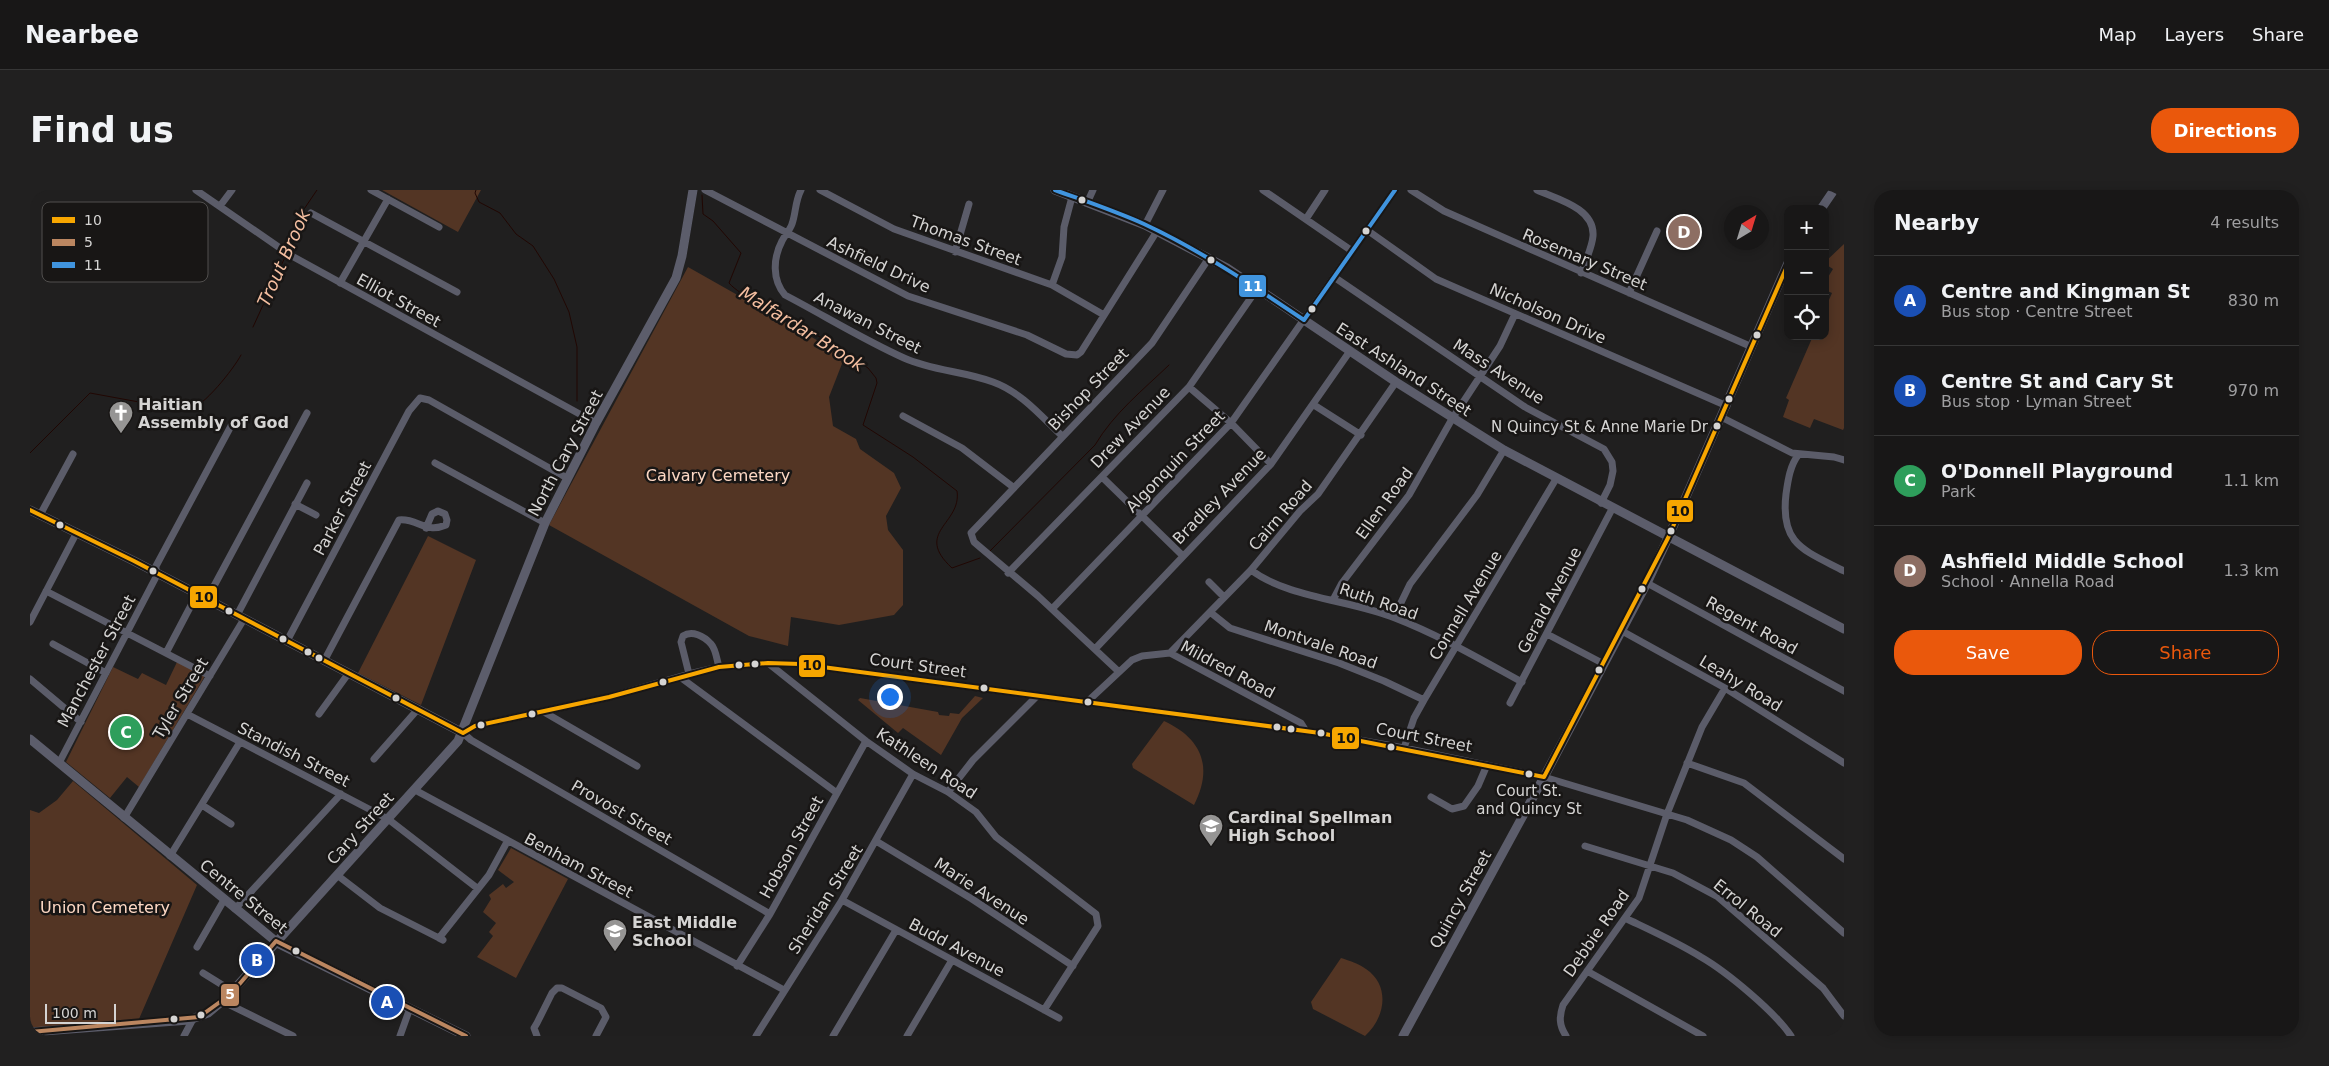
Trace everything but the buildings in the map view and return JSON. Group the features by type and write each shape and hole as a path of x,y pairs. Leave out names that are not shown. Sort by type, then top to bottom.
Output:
{"main road":[{"name":"North Cary Street","path":"462,733 544,523 596,423 676,278 682,256 693,190"},
{"name":"East Ashland Street","path":"1055,190 1088,201 1145,225 1210,258 1452,419 1504,450 1612,509 1844,629"},
{"path":"1824,205 1834,190"},
{"name":"Quincy Street","path":"1403,1036 1647,583 1722,417 1784,272"},
{"path":"30,510 156,572 462,733"},
{"name":"Cary Street","path":"193,1019 208,1013 232,991 455,745 462,733"},
{"name":"Centre Street","path":"30,739 276,942 466,1036"},
{"path":"30,1032 193,1019"}],"street":[{"name":"Elliot Street","path":"196,190 290,255 596,423"},
{"path":"220,206 232,190"},
{"path":"371,190 439,227"},
{"name":"Ashfield Drive","path":"705,190 908,296 1027,335 1066,354 1077,355 1081,352 1104,315"},
{"name":"Anawan Street","path":"801,190 796,203 793,222 775,261 778,287 785,295 904,358 927,367 982,378 1007,389 1030,406 1062,436"},
{"name":"Thomas Street","path":"820,190 894,229 1052,285 1104,315"},
{"path":"1088,201 1093,190"},
{"path":"1145,225 1163,190"},
{"path":"1263,190 1352,251"},
{"path":"1306,219 1325,190"},
{"name":"Algonquin Street","path":"1052,609 1231,423 1395,190"},
{"name":"Rosemary Street","path":"1411,190 1444,211 1752,347"},
{"path":"1537,190 1581,211 1589,219 1593,236 1581,273"},
{"path":"1052,285 1062,257 1064,227 1072,197"},
{"path":"340,283 388,199"},
{"path":"955,252 969,204"},
{"path":"312,213 457,292"},
{"name":"Nicholson Drive","path":"1367,230 1436,279 1726,406"},
{"path":"1104,315 1157,231"},
{"path":"1629,293 1656,231"},
{"name":"Bishop Street","path":"1008,573 974,542 971,533 1152,343 1210,258"},
{"name":"Mass Avenue","path":"1334,277 1525,407 1604,449 1612,462 1613,471 1610,485 1601,503"},
{"name":"Drew Avenue","path":"1008,573 1189,386 1257,289"},
{"name":"Ellen Road","path":"1333,600 1342,583 1409,495 1452,419 1500,346 1515,314"},
{"name":"Bradley Avenue","path":"1095,649 1182,555 1271,464 1350,351"},
{"name":"Cairn Road","path":"1170,653 1251,570 1300,511 1318,494 1361,435 1396,382"},
{"path":"1189,386 1231,423 1271,464"},
{"name":"Parker Street","path":"287,641 409,411 420,398 429,400 567,478"},
{"path":"1314,405 1361,435"},
{"path":"207,599 307,413"},
{"path":"903,416 962,448 1013,487"},
{"path":"1722,417 1786,450 1799,454 1834,457 1844,460"},
{"name":"Manchester Street","path":"59,763 156,577 156,566 231,426"},
{"path":"1394,617 1410,584 1477,494 1504,450"},
{"path":"40,515 73,454"},
{"path":"1799,454 1792,466 1788,483 1784,516 1787,530 1799,546 1844,571"},
{"path":"435,463 544,523"},
{"path":"1102,476 1182,555"},
{"name":"Connell Avenue","path":"1404,748 1414,718 1424,700 1556,479"},
{"name":"Tyler Street","path":"124,818 210,676 307,483"},
{"path":"295,504 316,515"},
{"name":"Gerald Avenue","path":"1510,703 1612,509"},
{"path":"324,661 399,520 405,519 426,528"},
{"path":"30,622 77,532"},
{"name":"Ruth Road","path":"1251,570 1271,583 1394,617 1457,647 1522,682"},
{"path":"1008,573 1052,609 1118,671"},
{"path":"1209,582 1224,597"},
{"name":"Regent Road","path":"1647,583 1844,691"},
{"path":"46,591 210,676"},
{"path":"166,653 197,594"},
{"name":"Montvale Road","path":"1210,612 1230,628 1339,663 1424,700"},
{"name":"Leahy Road","path":"1622,631 1725,688 1844,763"},
{"path":"689,674 681,642 683,636 688,633 694,632 712,644 719,667"},
{"path":"1547,634 1604,664"},
{"path":"53,644 106,673"},
{"name":"Mildred Road","path":"1087,702 1126,664 1142,656 1170,653 1301,723 1306,731"},
{"name":"Court Street","path":"462,733 484,725 609,698 719,667 768,663 800,664 1306,731 1404,748 1544,777 1667,814 1706,828 1731,840 1757,858 1844,933"},
{"name":"Kathleen Road","path":"768,663 866,741 913,774 948,792 976,812 996,837 1096,914 1098,926 1044,1010"},
{"path":"319,714 348,674"},
{"path":"680,677 837,793"},
{"path":"30,679 81,722"},
{"name":"Debbie Road","path":"1566,1036 1561,1028 1560,1016 1563,1005 1639,898 1667,814 1687,763 1702,727 1725,688"},
{"path":"948,792 973,760 1037,696"},
{"path":"374,759 418,710"},
{"path":"471,712 475,719 484,725"},
{"path":"544,712 637,766"},
{"name":"Standish Street","path":"187,714 388,819 477,888"},
{"name":"Provost Street","path":"462,733 770,914"},
{"name":"Hobson Street","path":"737,966 770,914 866,741"},
{"path":"170,856 240,742"},
{"path":"1687,763 1744,783 1844,859"},
{"path":"1431,797 1452,809 1464,806 1478,786 1487,765"},
{"name":"Sheridan Street","path":"756,1036 842,900 913,774"},
{"name":"Benham Street","path":"414,790 507,842 784,990"},
{"path":"235,909 341,794"},
{"path":"202,805 231,824"},
{"name":"Marie Avenue","path":"876,841 972,899 1073,966"},
{"path":"337,875 380,908 441,939 477,888 489,875 507,842"},
{"name":"Errol Road","path":"1585,846 1673,872 1718,897 1823,988 1844,1016"},
{"path":"197,947 224,900"},
{"name":"Budd Avenue","path":"842,900 1059,1018"},
{"path":"1625,918 1702,957 1756,1000 1792,1036"},
{"path":"833,1036 896,930"},
{"path":"907,1036 952,960"},
{"path":"1587,971 1703,1036"},
{"path":"203,973 232,991"},
{"path":"537,1036 534,1028 536,1023 552,993 557,988 562,988 601,1008 606,1013 606,1017 596,1036"},
{"path":"222,1001 290,1035"},
{"path":"400,1036 410,1008"},
{"path":"184,1036 193,1019"}],"green space":[{"path":"382,190 481,190 458,232"},
{"path":"1844,244 1843,430 1814,419 1810,428 1783,417 1789,400 1786,398 1811,340 1829,340 1829,300 1832,293 1829,292 1829,276 1833,269 1829,266 1829,258"},
{"name":"Calvary Cemetery","path":"688,267 845,356 829,397 833,426 856,439 860,449 894,473 901,488 886,516 888,530 903,550 903,605 894,615 839,625 791,617 788,646 749,636 549,525"},
{"path":"428,536 476,560 421,705 358,673"},
{"path":"177,662 205,676 139,787 127,777 110,798 66,762 113,667 138,679 142,673 166,685"},
{"path":"975,696 983,698 962,718 941,755 903,728 898,733 858,700 860,698 938,712 939,715 949,716 950,713 959,714"},
{"path":"1164,721 1188,737 1196,746 1201,756 1203,779 1194,805 1133,768 1132,764"},
{"name":"Union Cemetery","path":"73,781 197,885 139,1019 30,1028 30,810 39,813 57,800"},
{"path":"511,848 568,879 516,978 477,957 493,936 489,932 496,923 483,912 491,899 489,895 503,884 506,888 514,882 498,870"},
{"path":"1341,958 1366,969 1374,976 1382,993 1381,1011 1372,1029 1365,1036 1313,1009 1311,1002"}],"waterway":[{"name":"Trout Brook","path":"287,249 298,218 317,190"},
{"path":"476,190 475,193 479,202 500,213 516,234 533,246 554,279 569,312 577,347 577,401"},
{"name":"Malfardar Brook","path":"702,195 703,214 713,221 741,253 729,283 750,298 792,320 868,368 876,378 877,383 863,425 913,457 957,491 957,502 953,512 938,537 937,545 941,556 952,568 980,558"},
{"name":"Trout Brook","path":"253,327 286,255"},
{"name":"Trout Brook","path":"30,453 90,393 188,411 195,408 210,395 241,355"},
{"name":"Malfardar Brook","path":"990,551 1095,445 1129,402 1169,365"}],"transit line":[{"name":"11","path":"1055,190 1122,215 1165,234 1226,269 1304,320 1395,190"},
{"name":"10","path":"30,510 134,561 463,733 475,726 609,697 719,667 768,663 800,664 1320,733 1544,777 1668,538 1784,273"},
{"name":"5","path":"30,1032 199,1017 231,994 276,941 466,1036"}],"place":[{"name":"Ashfield Middle School","path":"1684,232"},
{"name":"N Quincy St & Anne Marie Dr","path":"1717,426"},
{"name":"Haitian Assembly of God","path":"121,434"},
{"name":"O'Donnell Playground","path":"126,732"},
{"name":"Court St. and Quincy St","path":"1529,774"},
{"name":"Cardinal Spellman High School","path":"1211,847"},
{"name":"East Middle School","path":"615,952"},
{"name":"Centre St and Cary St","path":"257,960"},
{"name":"Centre and Kingman St","path":"387,1002"}]}
